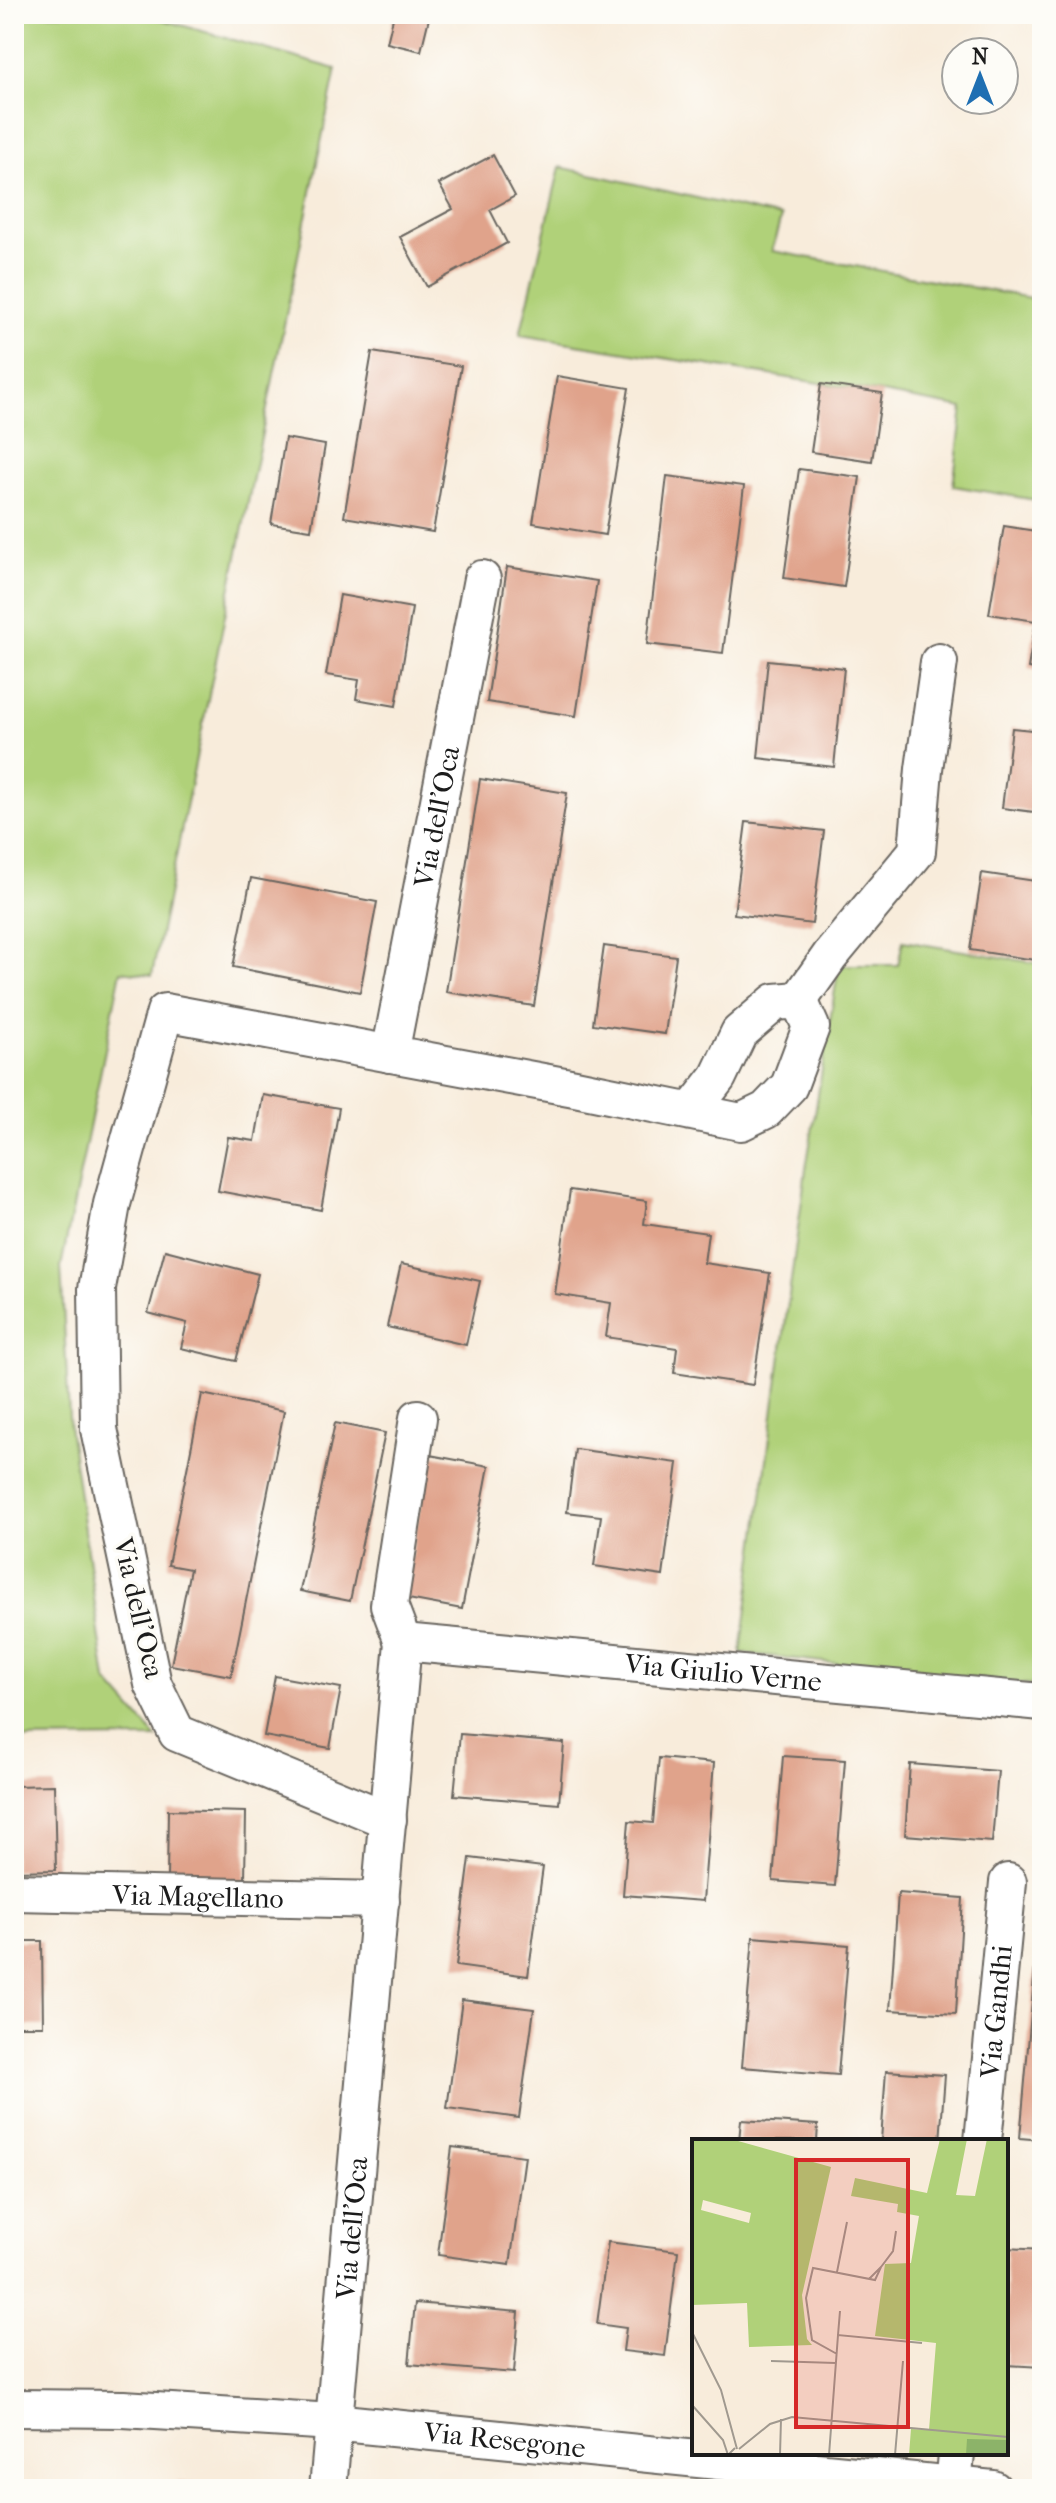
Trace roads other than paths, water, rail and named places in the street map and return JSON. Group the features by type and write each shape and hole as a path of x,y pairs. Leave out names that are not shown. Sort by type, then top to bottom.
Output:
{"street":[{"name":"Via dell'Oca","path":"390,1054 482,579"},
{"path":"691,1112 718,1077 739,1033 775,1002 799,1000 830,956 917,851 924,769 939,662"},
{"name":"Via dell'Oca","path":"328,2489 388,1820 177,1733 153,1684 99,1429 97,1289 112,1204 165,1012 741,1122 766,1110 789,1086 811,1027 799,1000"},
{"path":"388,1820 403,1642 389,1605 418,1418"},
{"name":"Via Giulio Verne","path":"403,1642 1042,1702"},
{"name":"Via Gandhi","path":"983,2139 1008,1882"},
{"name":"Via Magellano","path":"14,1892 381,1900"},
{"name":"Via Resegone","path":"14,2408 123,2409 333,2422 692,2453"},
{"name":"Via Resegone","path":"712,2455 954,2476 993,2489"}]}
